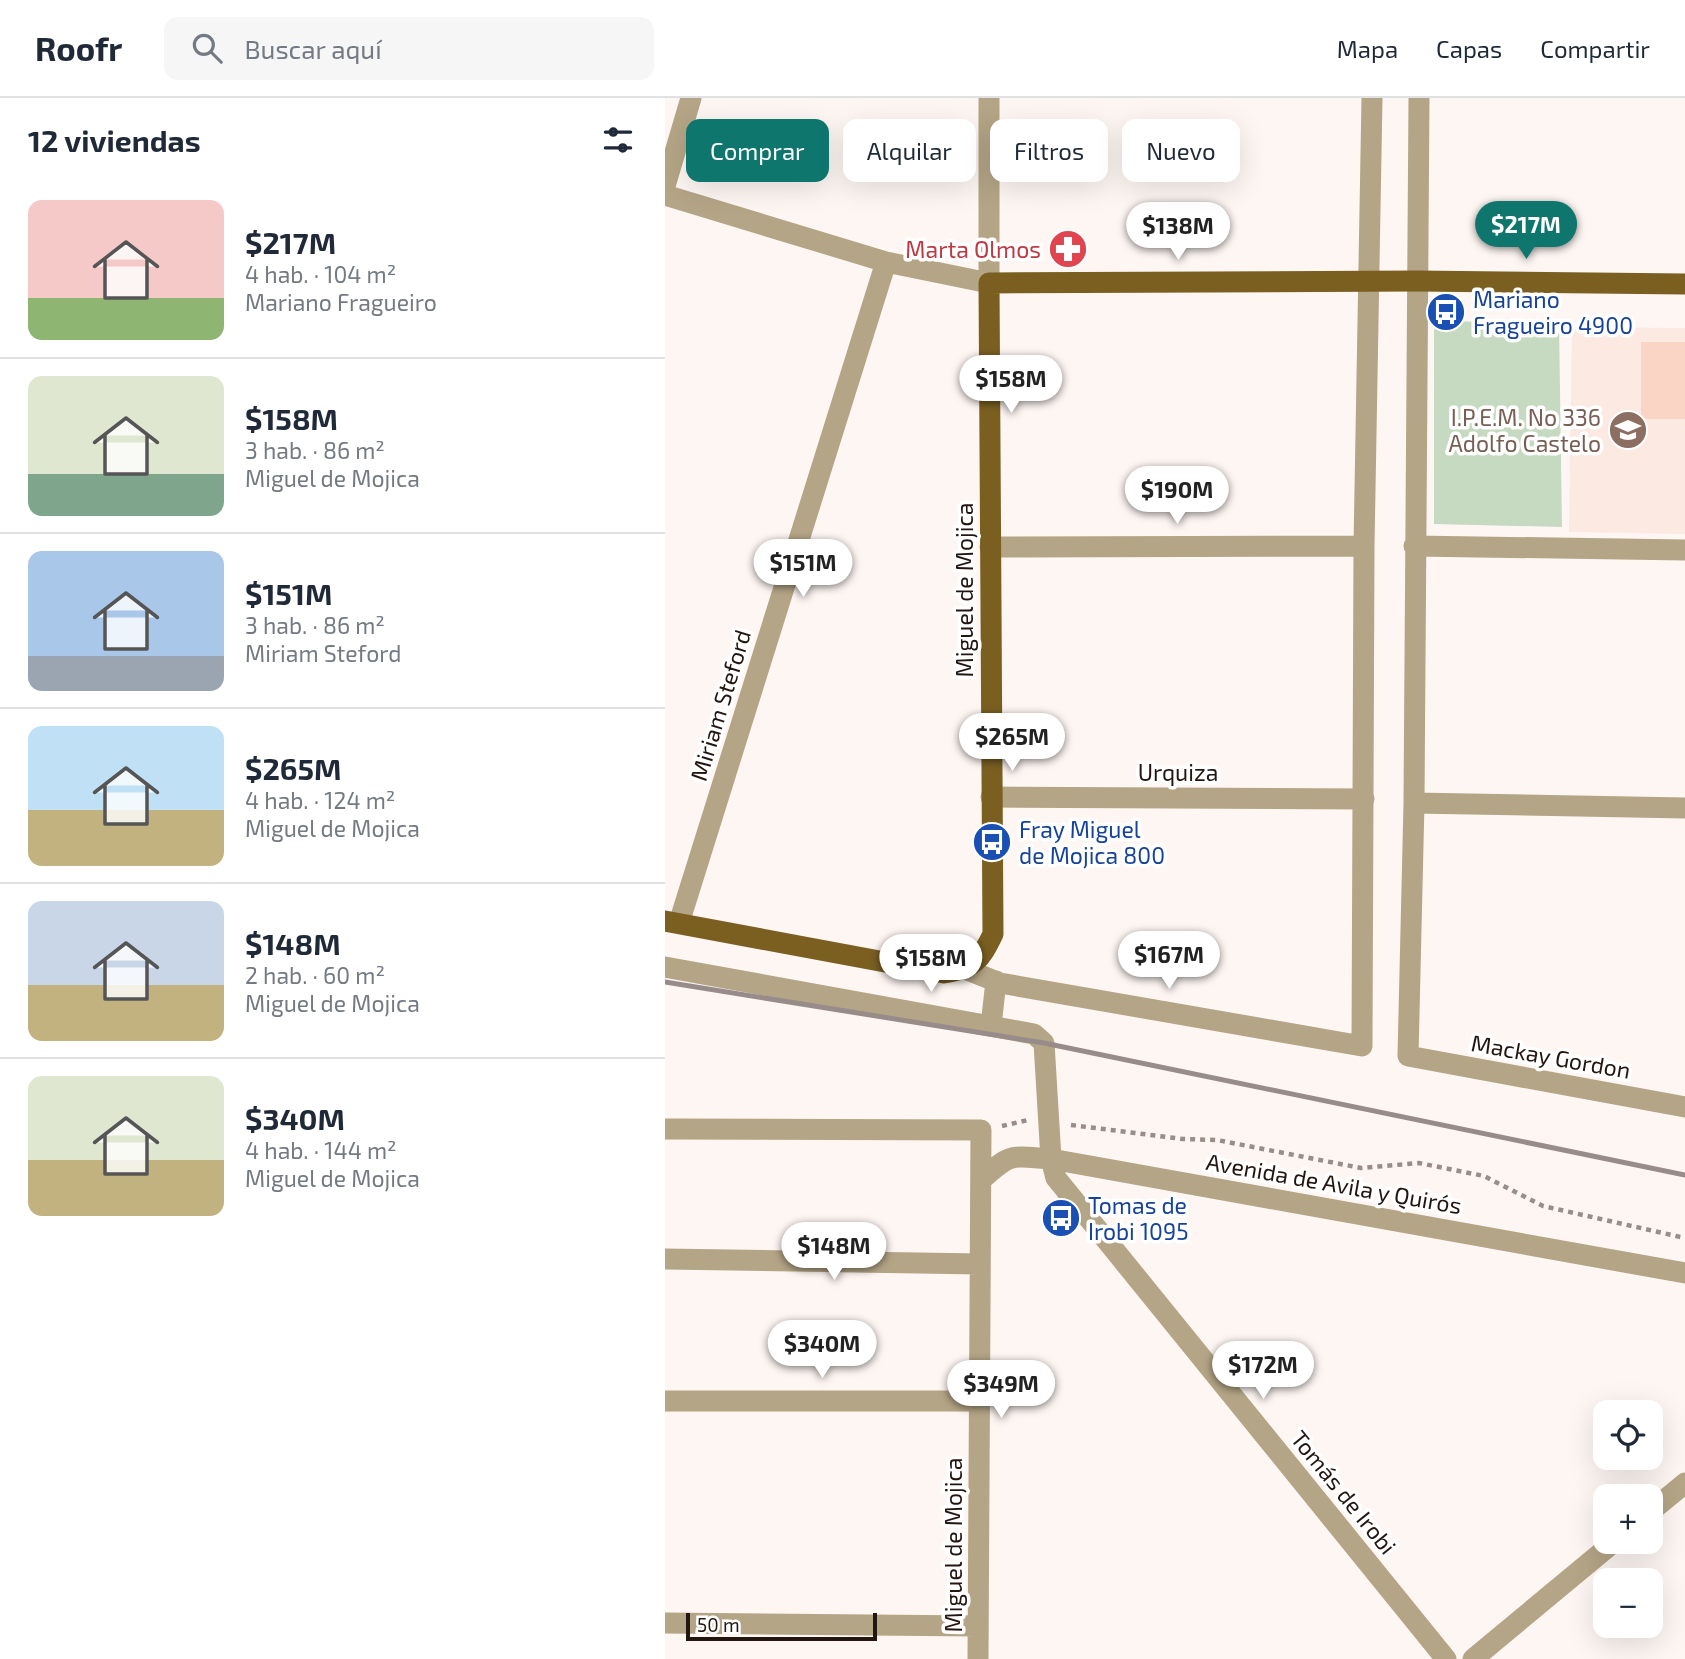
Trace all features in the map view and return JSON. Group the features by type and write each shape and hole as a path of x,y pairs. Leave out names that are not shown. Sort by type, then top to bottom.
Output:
{"main road":[{"path":"989,283 1417,281 1685,284"},
{"name":"Miguel de Mojica","path":"965,969 983,956 993,934 989,283"},
{"path":"672,922 944,973 965,969"}],"street":[{"path":"665,186 691,98"},
{"path":"665,195 886,262 989,283 989,98"},
{"path":"965,969 996,981 1362,1046 1364,546 1372,98"},
{"path":"1419,98 1414,803 1685,808"},
{"name":"Miriam Steford","path":"672,922 886,262"},
{"path":"990,547 1364,546"},
{"path":"1415,546 1685,551"},
{"name":"Urquiza","path":"991,797 1364,799"},
{"name":"Mackay Gordon","path":"1414,803 1408,1056 1685,1107"},
{"path":"665,967 1034,1034 1044,1044 1051,1159"},
{"path":"991,1026 996,981"},
{"path":"665,1129 981,1130"},
{"name":"Miguel de Mojica","path":"978,1659 981,1130"},
{"name":"Avenida de Avila y Quirós","path":"981,1180 1004,1159 1016,1156 1051,1159 1685,1273"},
{"name":"Tomás de Irobi","path":"1051,1159 1056,1178 1445,1659"},
{"path":"665,1259 980,1264"},
{"path":"665,1401 980,1401"},
{"path":"1663,1501 1685,1483"},
{"path":"1473,1659 1600,1554"},
{"path":"665,1623 978,1626"}],"path":[{"path":"981,1130 1028,1120 1183,1139 1217,1140 1361,1168 1419,1163 1485,1176 1543,1206 1685,1238"}],"shaded area":[{"name":"I.P.E.M. No 336 Adolfo Castelo","path":"1572,327 1685,328 1685,534 1569,532"}],"green space":[{"path":"1434,321 1559,323 1562,527 1434,524"}],"building":[{"path":"1641,342 1685,342 1685,419 1641,419"}],"railway":[{"path":"665,982 1044,1043 1685,1175"}],"place":[{"name":"Marta Olmos","path":"1068,249"},
{"name":"Mariano Fragueiro 4900","path":"1446,312"},
{"name":"I.P.E.M. No 336 Adolfo Castelo","path":"1628,430"},
{"name":"Fray Miguel de Mojica 800","path":"992,842"},
{"name":"Tomas de Irobi 1095","path":"1061,1218"}]}
